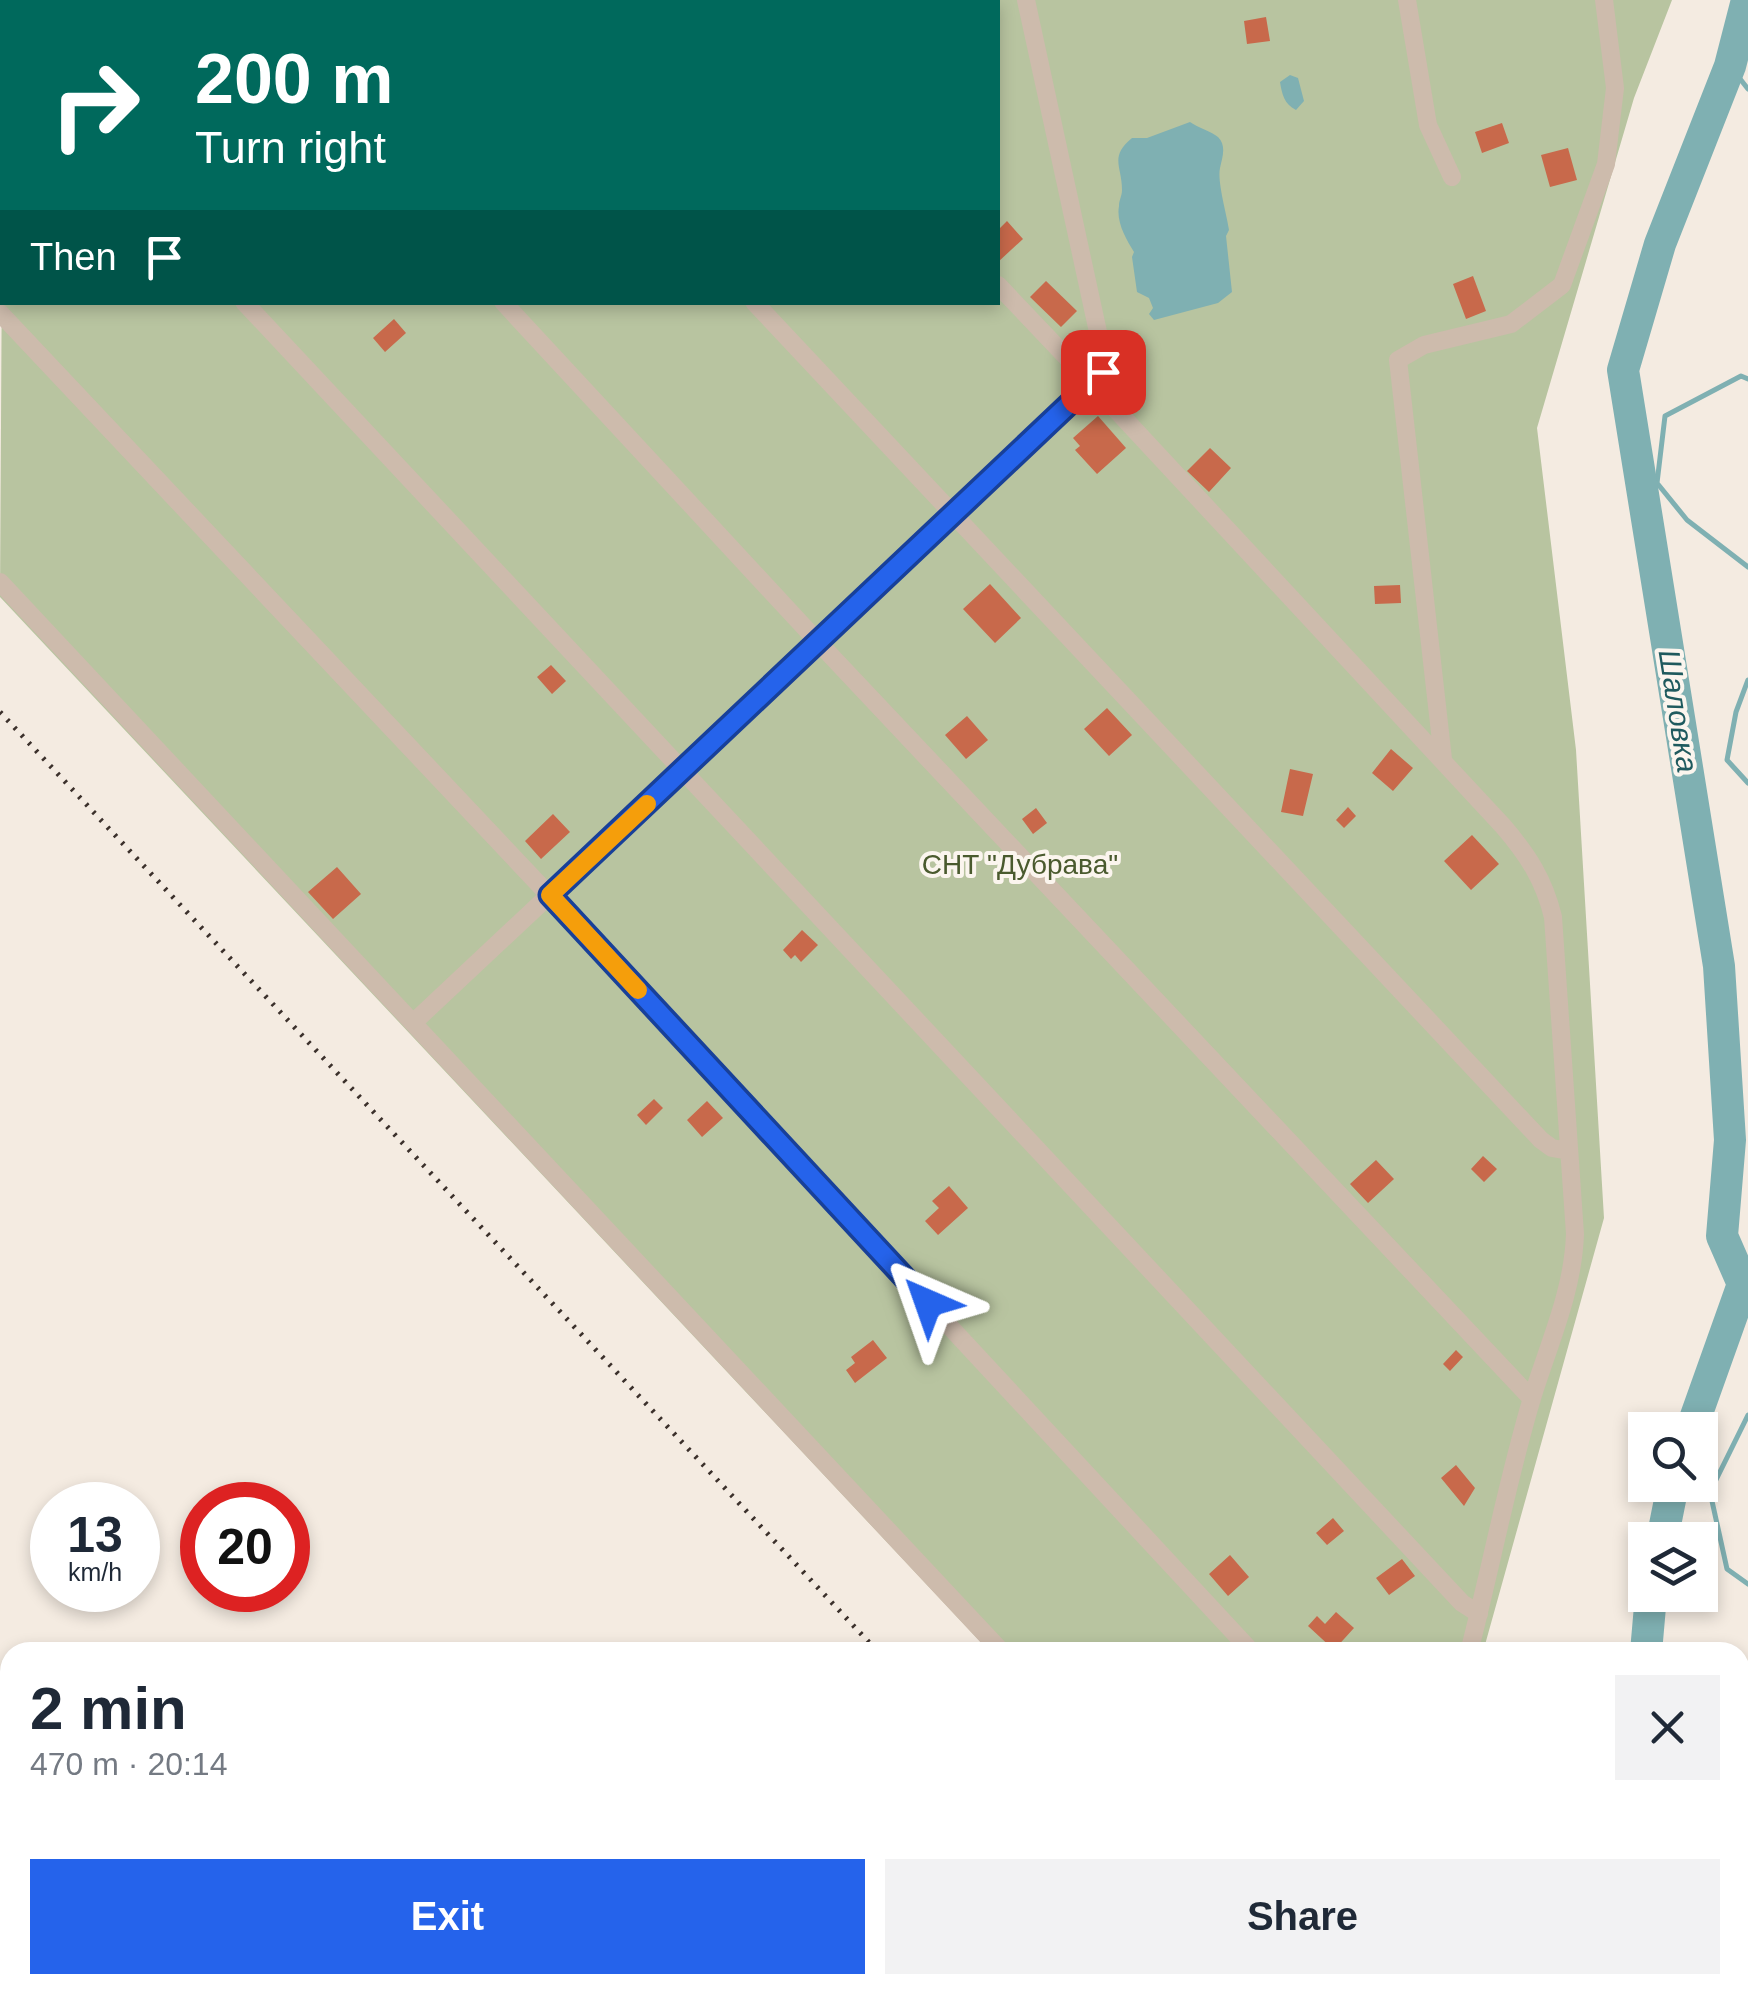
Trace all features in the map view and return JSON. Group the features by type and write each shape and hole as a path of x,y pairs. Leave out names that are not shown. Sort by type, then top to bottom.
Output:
{"lane":[{"path":"1407,0 1428,124 1452,178"},
{"path":"1444,760 1398,360 1424,345 1511,324 1562,285 1606,164 1616,88 1604,0"},
{"path":"414,1022 1103,372 1103,355 1029,1"},
{"path":"1000,287 1444,760 1523,850 1546,890 1553,917 1574,1260 1568,1292 1532,1399 1472,1642"},
{"path":"247,305 1462,1603 1479,1614"},
{"path":"506,305 819,644 1532,1399"},
{"path":"757,305 1542,1140 1552,1148 1569,1150"},
{"path":"0,313 550,895 1243,1642"},
{"path":"0,582 993,1642"}],"green space":[{"name":"СНТ \"Дубрава\"","path":"1000,0 1672,0 1634,98 1537,428 1576,750 1604,1218 1486,1642 981,1642 0,597 2,305 1000,305"}],"water":[{"path":"1290,75 1298,78 1304,101 1296,110 1286,102 1280,82"},
{"path":"1190,122 1215,135 1222,144 1220,181 1229,230 1226,236 1232,292 1218,303 1154,320 1149,314 1153,308 1149,298 1137,292 1134,252 1119,218 1119,156 1132,138 1147,138"}],"building":[{"path":"1266,17 1270,41 1247,44 1244,21"},
{"path":"1502,123 1509,143 1482,153 1475,132"},
{"path":"1568,148 1577,180 1550,187 1541,155"},
{"path":"1007,221 1023,239 1000,260 1000,228"},
{"path":"1473,276 1486,311 1466,319 1453,284"},
{"path":"1046,281 1077,311 1061,327 1030,297"},
{"path":"394,319 406,333 385,352 373,338"},
{"path":"1098,416 1126,448 1097,474 1075,450 1080,446 1073,438"},
{"path":"1210,448 1231,468 1209,492 1187,471"},
{"path":"990,584 1021,618 995,643 963,609"},
{"path":"1400,585 1401,603 1375,604 1374,586"},
{"path":"551,665 566,681 552,694 537,677"},
{"path":"1107,708 1132,735 1109,756 1084,729"},
{"path":"967,716 988,740 966,759 945,735"},
{"path":"1391,749 1413,768 1393,791 1372,773"},
{"path":"1290,769 1313,774 1303,816 1281,812"},
{"path":"1348,807 1356,816 1344,828 1336,820"},
{"path":"1036,808 1047,823 1033,834 1022,819"},
{"path":"553,814 570,832 541,859 525,841"},
{"path":"1472,835 1499,864 1471,890 1444,861"},
{"path":"337,867 361,894 333,919 308,892"},
{"path":"802,930 818,945 801,962 795,955 791,959 783,950"},
{"path":"654,1099 663,1108 646,1125 637,1115"},
{"path":"707,1101 723,1118 702,1137 687,1120"},
{"path":"1483,1156 1497,1169 1484,1182 1471,1169"},
{"path":"1376,1160 1394,1179 1368,1203 1350,1184"},
{"path":"949,1186 968,1208 938,1235 925,1221 939,1208 932,1201"},
{"path":"873,1340 887,1358 855,1383 846,1370 855,1363 851,1357"},
{"path":"1456,1350 1463,1357 1450,1371 1443,1364"},
{"path":"1456,1465 1475,1488 1464,1506 1441,1478"},
{"path":"1333,1518 1344,1531 1327,1545 1316,1533"},
{"path":"1230,1555 1249,1577 1228,1596 1209,1574"},
{"path":"1402,1559 1415,1576 1389,1595 1376,1578"},
{"path":"1336,1612 1354,1628 1341,1642 1325,1642 1308,1626 1317,1616 1325,1624"}],"waterway":[{"name":"Шаловка","path":"1697,1412 1743,1284 1722,1236 1730,1140 1719,966 1623,370 1660,244 1730,66 1747,0"},
{"path":"1730,66 1748,89"},
{"path":"1748,379 1741,376 1665,416 1657,483 1687,520 1748,567"},
{"path":"1748,680 1736,712 1727,760 1748,783"},
{"path":"1748,1415 1710,1492 1727,1569 1748,1584"},
{"name":"Шаловка","path":"1666,1522 1670,1502"},
{"name":"Шаловка","path":"1647,1642 1650,1612"}],"railway":[{"path":"0,712 869,1642"}],"slow traffic":[{"path":"638,990 550,895 647,804"}],"route":[{"path":"928,1303 550,895 1103,372"}]}
